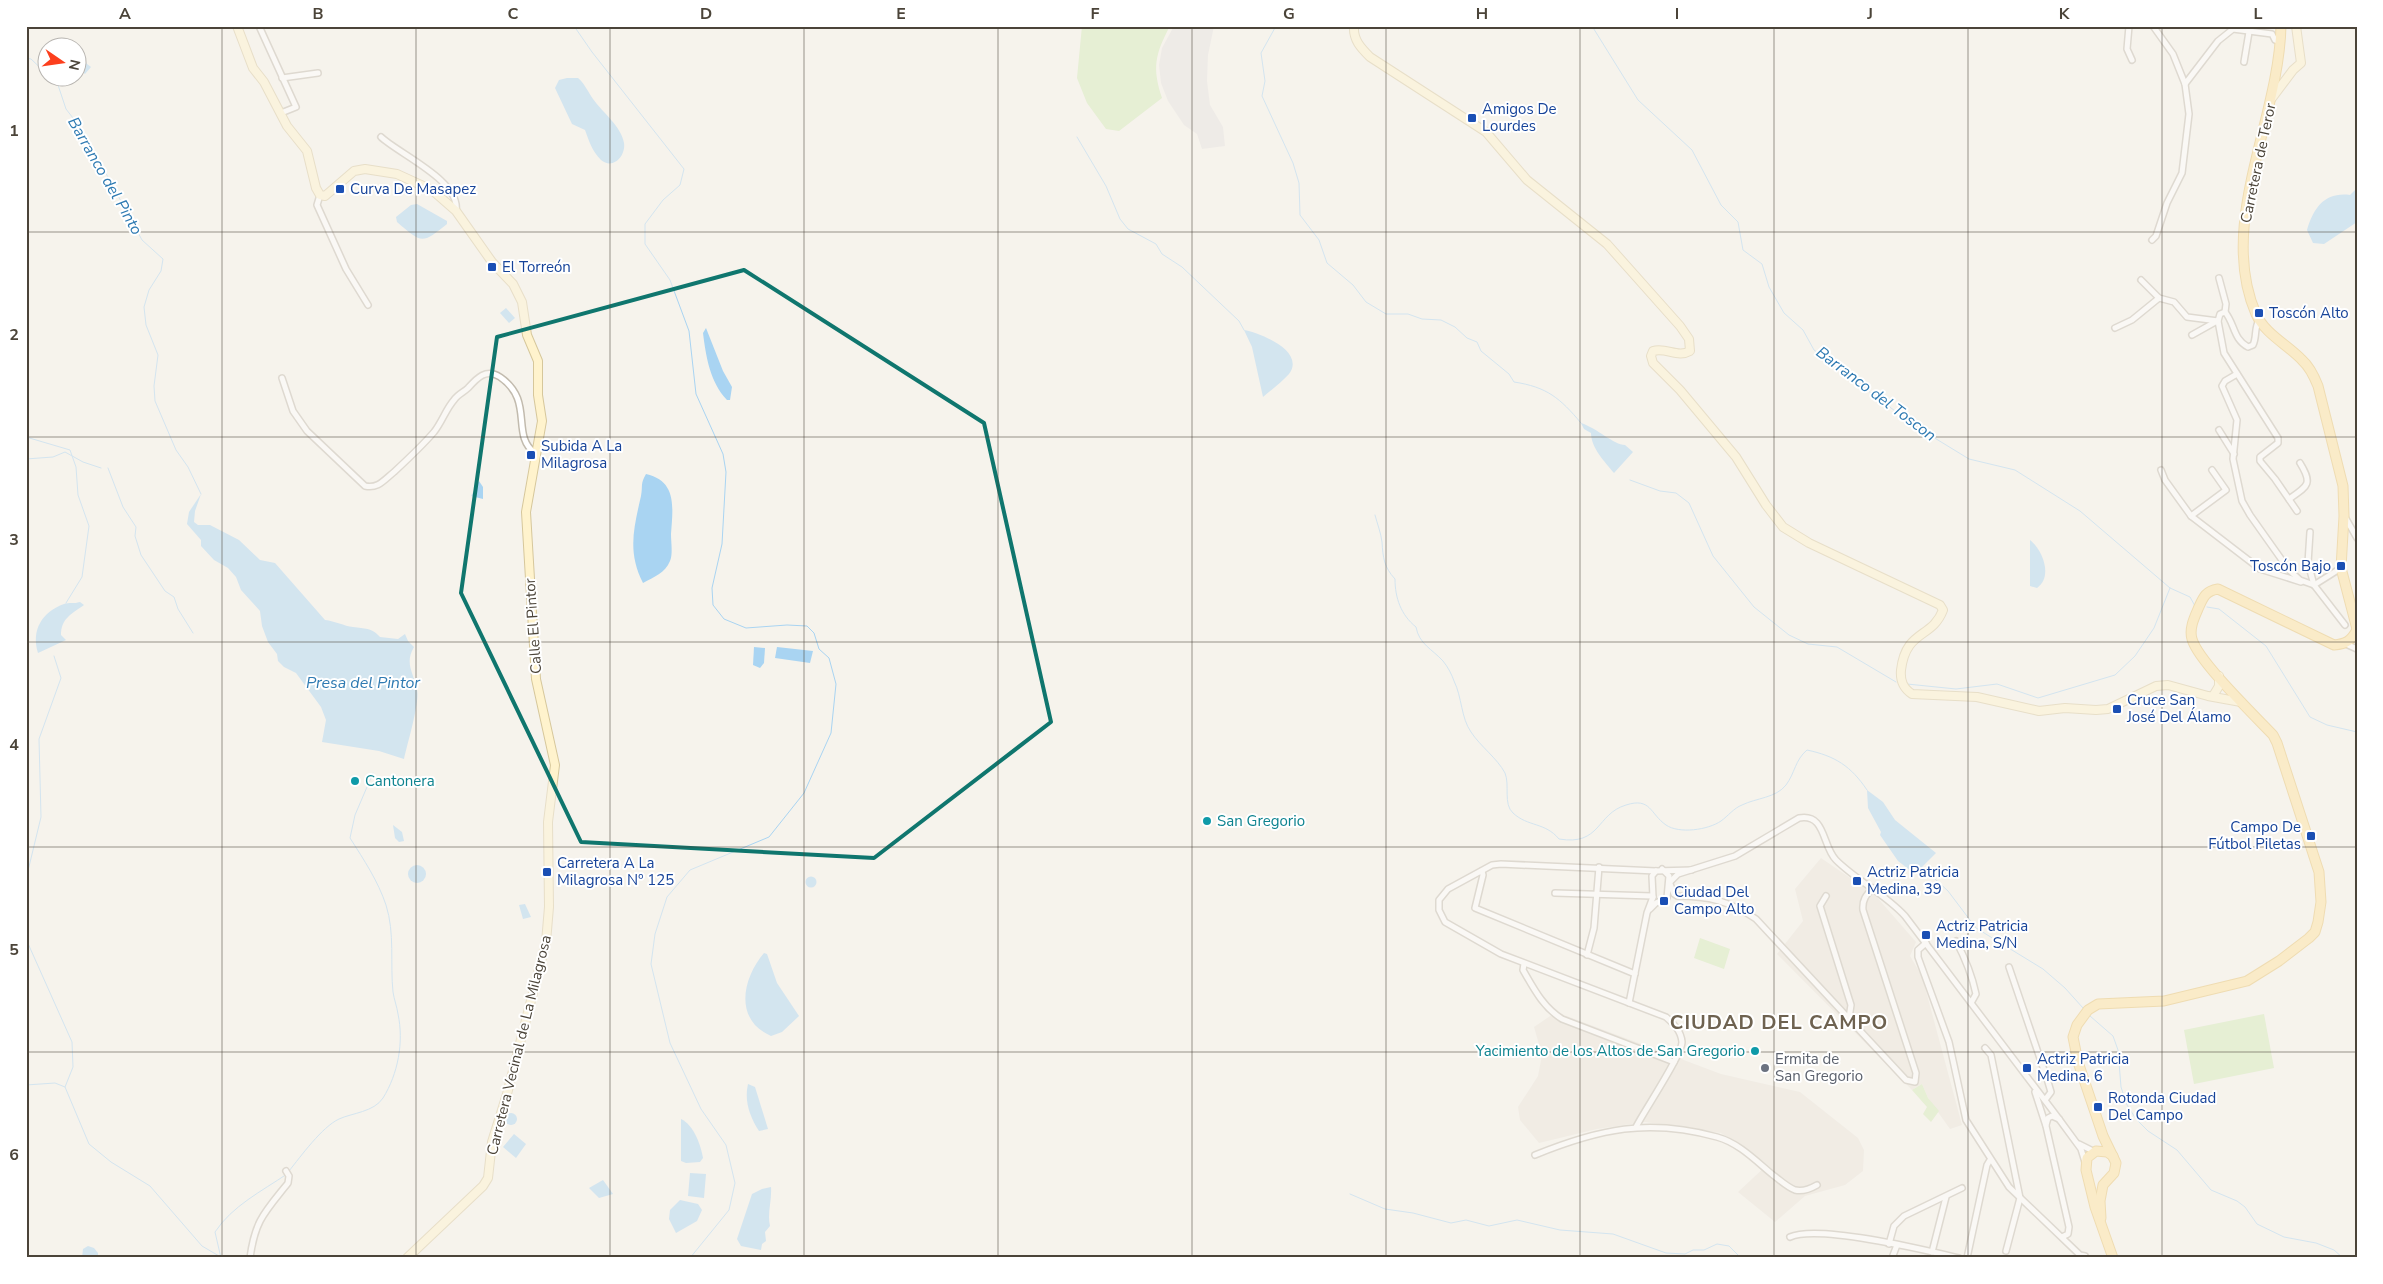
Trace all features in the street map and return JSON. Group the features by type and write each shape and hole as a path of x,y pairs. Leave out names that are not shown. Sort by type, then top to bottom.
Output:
{"main road":[{"name":"Carretera de Teror","path":"2281,26 2278,69 2246,205 2242,244 2245,271 2259,320 2303,360 2312,372 2318,386 2343,486 2344,516 2341,568 2357,630 2353,638 2346,644"},
{"path":"2101,1218 2100,1201 2106,1180 2114,1174 2114,1159 2103,1136 2078,1062 2073,1037 2077,1025 2088,1010 2098,1004 2164,1001 2248,981 2309,938 2315,932 2318,922 2321,902 2319,872 2278,743 2194,646 2191,636 2196,614 2205,595 2210,590 2218,589 2334,645 2346,644"},
{"path":"2103,1136 2096,1151 2086,1162 2095,1206 2101,1218 2113,1258"},
{"path":"2096,1151 2107,1152 2114,1159"},
{"path":"2087,1172 2093,1179 2106,1180"}],"street":[{"path":"237,26 253,68 264,82 287,126 307,151 316,188 320,195 317,206 346,268 368,306"},
{"path":"260,26 296,107 281,112"},
{"path":"1354,26 1354,33 1358,44 1370,57 1486,132 1527,180 1607,244 1680,326 1690,339 1690,352 1679,354 1660,349 1654,351 1651,356 1653,363 1680,390 1728,447 1783,527 1809,543 1940,605 1943,610 1936,623 1910,643 1905,650 1901,674 1902,684 1906,690 1912,694 1992,699 2039,711 2108,709 2156,686 2168,685 2242,702"},
{"path":"2128,26 2127,49 2132,60"},
{"path":"2152,240 2156,236 2167,203 2182,173 2189,114 2185,84 2173,54 2153,26"},
{"path":"2272,98 2293,70 2298,68 2302,60 2296,26"},
{"path":"2185,84 2224,35 2233,29 2250,29 2272,34 2275,40 2280,42"},
{"path":"2244,62 2250,29"},
{"path":"2278,69 2293,70"},
{"path":"282,78 318,73"},
{"path":"381,137 391,147 408,156 440,179 449,189 457,206 456,210"},
{"path":"282,378 293,411 307,431 365,486 375,487 379,485 411,458 436,428 455,398 468,388 474,379 484,374 500,378 518,395 523,433 530,450 535,453 542,421 538,395 538,361 526,335 522,302 513,284 492,262 456,210 432,190 413,180 397,174 366,169 354,171 329,193 320,195"},
{"path":"2219,278 2226,304 2225,312 2235,335 2248,347 2253,345 2256,340 2256,325 2259,320"},
{"path":"2141,280 2159,298 2174,302 2187,317 2218,321"},
{"path":"2115,328 2132,320 2159,298"},
{"path":"2225,312 2220,314 2218,321 2224,353 2278,438 2278,443 2260,457 2260,461 2297,511"},
{"path":"2192,335 2218,321"},
{"path":"2237,374 2225,381 2222,386 2237,420 2234,454 2238,484 2250,514 2289,570 2300,580 2314,585"},
{"path":"2219,430 2234,454"},
{"name":"Calle El Pintor","path":"535,453 526,512 536,679 555,765 552,798"},
{"path":"2289,499 2304,489 2308,482 2308,476 2300,463"},
{"path":"2161,470 2165,480 2191,516 2260,569 2314,585 2341,568"},
{"path":"2191,516 2226,490 2212,470"},
{"path":"2344,516 2357,538"},
{"path":"2310,532 2308,563 2314,585 2345,625"},
{"path":"2343,532 2351,533 2357,538"},
{"path":"2346,644 2356,648"},
{"path":"2213,696 2219,686 2219,676"},
{"path":"2213,696 2229,688"},
{"name":"Carretera Vecinal de La Milagrosa","path":"408,1258 477,1192 488,1178 492,1142 508,1094 546,942 550,888 548,822 552,798"},
{"path":"1663,900 1669,893 1670,883 1678,874 1735,856 1799,818 1806,817 1814,820 1821,827 1827,846 1836,860 1895,905 1926,943 2060,1119 2081,1149 2086,1162"},
{"path":"1636,1127 1681,1049 1682,1040 1674,1024 1666,1017 1524,964 1460,932 1445,922 1438,910 1439,900 1448,889 1482,871 1501,864 1692,870"},
{"path":"1587,955 1594,928 1599,867"},
{"path":"1629,1003 1652,897 1652,876 1659,870 1666,871 1674,894 1720,900 1733,904 1756,919 1906,1080 1915,1082 1916,1073 1863,910 1862,903 1865,896 1873,888"},
{"path":"1482,871 1483,875 1475,908 1635,974"},
{"path":"1555,893 1598,893 1652,897 1663,900"},
{"path":"1647,913 1652,906 1663,900 1686,896"},
{"path":"1826,896 1820,906 1851,1005 1849,1018"},
{"path":"1956,941 1974,983 1976,994 1971,1003"},
{"path":"1926,943 1918,950 1918,957 1949,1042 1966,1120 2004,1180 2020,1198 2080,1255 2085,1256"},
{"path":"1524,964 1523,970 1544,1004 1552,1013 1562,1019 1674,1062"},
{"path":"2009,968 2051,1092 2045,1100"},
{"path":"1985,1048 1991,1055 2020,1198 2006,1251"},
{"path":"2028,1078 2038,1097 2046,1126 2069,1227 2068,1234 2062,1238"},
{"path":"2046,1126 2048,1118 2052,1116 2060,1119"},
{"path":"1535,1155 1600,1131 1636,1127 1717,1137 1730,1142 1744,1151 1789,1188 1805,1190 1817,1185"},
{"path":"2075,1140 2096,1151"},
{"path":"1967,1258 1987,1165 1990,1160"},
{"path":"250,1258 253,1234 258,1221 288,1183 289,1176 286,1171"},
{"path":"2004,1180 2008,1182 2012,1179 2014,1172"},
{"path":"1889,1244 1894,1226 1904,1216 1962,1188"},
{"path":"1932,1252 1946,1197"},
{"path":"1790,1237 1800,1233 1856,1238 1959,1258"},
{"path":"1892,1258 1897,1246"}],"highlighted area":[{"path":"744,270 984,423 1051,722 874,858 581,842 461,593 497,337"}],"shaded area":[{"path":"1174,26 1214,26 1208,55 1207,81 1210,105 1223,127 1225,146 1202,149 1197,134 1184,125 1168,101 1161,83 1159,65 1162,48"},
{"path":"1821,858 1875,895 1916,942 1910,956 1922,976 1962,1125 1950,1129 1928,1098 1922,1084 1912,1090 1777,954 1803,921 1795,889"},
{"path":"1556,1012 1721,1074 1800,1092 1858,1138 1864,1150 1863,1171 1845,1185 1805,1196 1775,1222 1738,1192 1767,1165 1721,1133 1645,1122 1597,1129 1539,1143 1520,1120 1518,1107 1538,1076 1542,1055 1534,1027"}],"green space":[{"path":"1082,26 1170,26 1158,53 1156,69 1162,98 1119,131 1106,129 1087,103 1077,78"},
{"path":"1700,938 1730,949 1724,969 1694,958"},
{"path":"2264,1014 2274,1068 2194,1084 2184,1030"},
{"path":"1922,1084 1928,1098 1939,1111 1931,1122 1923,1114 1927,1107 1912,1090"}],"water":[{"path":"578,78 585,85 593,99 619,131 624,148 618,160 606,163 601,160 589,142 585,130 572,124 555,88 559,80"},
{"path":"2357,188 2357,222 2324,244 2313,243 2307,230 2317,208 2327,199 2334,196 2350,195"},
{"path":"417,204 447,221 447,224 432,236 426,238 422,239 412,234 397,222 396,217 411,205"},
{"path":"506,308 515,318 509,323 500,313"},
{"path":"706,328 723,371 732,387 730,400 727,400 721,393 710,369 703,333"},
{"path":"1244,330 1279,344 1291,358 1293,366 1289,374 1263,397 1252,347"},
{"path":"1581,423 1625,445 1633,452 1614,473 1593,444 1591,433 1584,429"},
{"path":"646,474 656,477 663,483 671,497 672,551 670,561 665,569 643,583 635,561 633,540 642,493 642,483"},
{"path":"479,481 483,487 483,499 471,496"},
{"name":"Presa del Pintor","path":"201,494 195,511 194,522 198,525 210,525 239,540 260,560 275,563 325,620 368,629 380,637 398,639 405,634 408,641 414,647 411,653 410,664 416,684 417,696 404,759 379,751 322,742 326,720 321,707 296,673 284,667 278,661 277,654 268,642 262,626 260,611 241,590 236,577 228,568 214,560 201,546 201,540 187,524 189,512"},
{"path":"2030,540 2039,550 2044,564 2044,577 2042,583 2037,588 2030,586"},
{"path":"80,602 84,605 68,617 61,629 61,635 66,640 38,653 36,645 37,629 44,617 56,607"},
{"path":"754,647 765,648 764,663 760,668 753,665"},
{"path":"777,647 813,651 810,663 775,658"},
{"path":"1867,790 1883,802 1895,820 1936,853 1915,874 1898,861 1880,835 1881,832 1868,808"},
{"path":"393,825 402,832 404,841 399,842 395,838"},
{"path":"417,865 423,868 426,874 423,880 417,883 411,880 408,874 411,868"},
{"path":"809,877 813,877 816,882 815,886 809,887 806,884 806,880"},
{"path":"525,904 531,917 523,919 519,905"},
{"path":"764,953 767,954 777,983 799,1016 782,1032 771,1036 759,1029 751,1020 745,998 747,986 756,963"},
{"path":"748,1084 755,1087 768,1129 759,1131 753,1120 747,1103"},
{"path":"509,1113 513,1113 517,1119 513,1125 509,1125 505,1121 505,1117"},
{"path":"681,1119 690,1126 696,1136 703,1158 700,1162 686,1163 681,1161"},
{"path":"514,1134 526,1144 516,1158 503,1147"},
{"path":"690,1173 706,1174 704,1198 688,1196"},
{"path":"603,1180 613,1194 599,1198 589,1188"},
{"path":"771,1187 770,1226 765,1232 766,1241 762,1244 761,1250 741,1246 737,1239 752,1194"},
{"path":"680,1200 698,1204 702,1210 697,1221 676,1233 669,1219 670,1210"},
{"path":"88,1246 94,1248 98,1253 98,1258 82,1258 83,1249"}],"waterway":[{"path":"574,26 592,52 684,169 680,185 663,200 645,224 645,244 670,280 689,331 696,394 723,454 726,472 722,544 712,588 713,605 724,619 746,628 787,625 807,626 814,633 819,649 829,658 836,684 831,733 804,793 769,837 690,870 667,897 655,934 651,964 670,1043 701,1109 726,1145 735,1183 729,1210 690,1258"},
{"path":"1276,26 1261,53 1265,81 1262,96 1293,163 1299,183 1300,215 1319,240 1327,263 1353,285 1366,302 1386,314 1408,314 1422,319 1441,320 1455,327 1467,338 1477,342 1481,351 1509,374 1514,382 1535,387 1552,395 1581,423"},
{"name":"Barranco del Toscon","path":"1592,26 1638,100 1692,150 1721,205 1738,222 1743,250 1762,264 1769,287 1784,313 1803,330 1814,350 1915,426 1969,459 2015,470 2080,511 2170,588 2190,597 2195,606"},
{"name":"Barranco del Pinto","path":"26,58 31,59 38,66"},
{"name":"Barranco del Pinto","path":"59,88 66,109 83,131 142,240 163,259 161,271 149,290 144,307 146,325 158,355 154,386 155,401 176,450 188,467 201,494"},
{"path":"1077,137 1106,186 1120,219 1128,229 1156,244 1162,254 1182,267 1239,321 1244,330"},
{"path":"26,437 70,450 76,467 78,495 89,526 82,577 66,603"},
{"path":"26,459 53,457 65,452 83,462 101,468"},
{"path":"108,468 123,507 136,527 135,536 141,555 165,591 174,597 178,609 193,633"},
{"path":"1630,480 1660,491 1676,493 1689,503 1713,556 1754,607 1789,635 1808,644 1837,647 1896,682"},
{"path":"1375,515 1385,562 1395,579 1396,593 1400,606 1406,617 1416,627 1423,642 1443,661 1450,671 1457,687 1463,714 1468,726 1505,773 1508,805 1513,813 1525,821 1548,830 1559,839 1573,840 1591,834 1616,809 1634,803 1641,803 1672,828 1694,830 1709,827 1721,821 1739,806 1777,793 1786,785 1800,758 1807,750 1826,755 1842,763 1855,774 1867,790"},
{"path":"1907,684 1956,689 1997,684 2038,698 2115,675 2135,656 2154,628 2170,588"},
{"name":"Barranco del Toscon","path":"2207,607 2219,609 2266,646 2310,717 2327,725 2357,732"},
{"path":"26,879 41,817 39,739 61,678 54,656"},
{"name":"Barranco del Pinto","path":"289,1171 312,1142 332,1123 369,1109 379,1103 393,1079 396,1068 400,1047 400,1025 393,992 389,916 375,879 350,838 355,815 373,773"},
{"path":"1934,878 1948,891 1976,928 2043,969 2065,988 2083,1008"},
{"path":"26,939 72,1042 73,1067 65,1087 89,1144 111,1162 150,1186 202,1246 219,1256"},
{"path":"2090,1016 2113,1036 2118,1050 2121,1087 2127,1105 2136,1119 2148,1131 2177,1150 2211,1190 2237,1201 2245,1207 2257,1224 2284,1237 2316,1243 2334,1250 2343,1258"},
{"path":"26,1085 55,1083 65,1087"},
{"name":"Barranco del Pinto","path":"221,1258 215,1232 222,1223 248,1200 287,1174"},
{"path":"1350,1194 1385,1209 1413,1213 1451,1223 1466,1220 1489,1226 1517,1220 1560,1230 1613,1234 1666,1253 1685,1254 1693,1250 1704,1250 1717,1244 1729,1246 1741,1258"}],"place":[{"name":"Amigos De Lourdes","path":"1472,118"},
{"name":"Curva De Masapez","path":"340,189"},
{"name":"El Torreón","path":"492,267"},
{"name":"Toscón Alto","path":"2259,313"},
{"name":"Subida A La Milagrosa","path":"531,455"},
{"name":"Toscón Bajo","path":"2341,566"},
{"name":"Cruce San José Del Álamo","path":"2117,709"},
{"name":"Cantonera","path":"355,781"},
{"name":"San Gregorio","path":"1207,821"},
{"name":"Campo De Fútbol Piletas","path":"2311,836"},
{"name":"Carretera A La Milagrosa Nº 125","path":"547,872"},
{"name":"Actriz Patricia Medina, 39","path":"1857,881"},
{"name":"Ciudad Del Campo Alto","path":"1664,901"},
{"name":"Actriz Patricia Medina, S/N","path":"1926,935"},
{"name":"Yacimiento de los Altos de San Gregorio","path":"1755,1051"},
{"name":"Ermita de San Gregorio","path":"1765,1068"},
{"name":"Actriz Patricia Medina, 6","path":"2027,1068"},
{"name":"Rotonda Ciudad Del Campo","path":"2098,1107"}],"district":[{"name":"CIUDAD DEL CAMPO","path":"1779,1022"}]}
